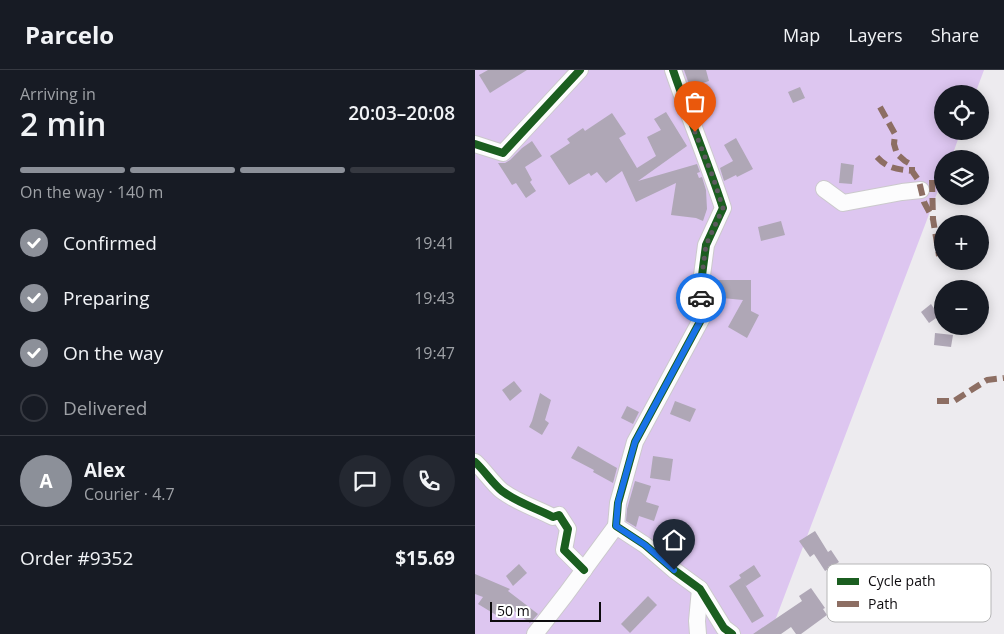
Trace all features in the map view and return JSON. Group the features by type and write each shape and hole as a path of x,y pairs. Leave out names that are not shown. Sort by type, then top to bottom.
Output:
{"street":[{"path":"475,144 503,153 580,70"},
{"path":"535,634 616,526 618,502 635,442 702,318 701,283 706,245 723,208 673,70"},
{"path":"824,189 843,203 921,190"},
{"path":"475,462 501,491 553,517 559,514 568,530 564,550 584,570"},
{"path":"475,484 491,479"},
{"path":"616,526 645,545 674,570 700,588 724,628 732,634"},
{"path":"698,634 697,620 700,588"}],"shaded area":[{"path":"475,70 984,70 978,85 934,85 934,140 958,140 954,150 934,150 934,201 770,634 475,634"}],"building":[{"path":"488,70 527,70 490,93 479,75"},
{"path":"684,70 706,70 709,81 690,87"},
{"path":"800,87 805,98 793,103 788,92"},
{"path":"666,112 687,146 638,181 697,164 700,172 697,173 699,178 702,177 706,190 707,209 703,221 696,218 671,215 676,183 636,202 622,171 606,183 597,172 591,176 589,173 569,185 550,156 570,143 567,139 583,128 585,131 612,113 626,134 619,138 637,168 656,156 647,137 661,130 654,119"},
{"path":"736,138 753,169 724,181 720,168 733,161 724,145"},
{"path":"532,141 542,156 525,167 532,180 530,182 536,191 526,198 516,183 512,185 498,163 505,163 510,160"},
{"path":"841,163 854,165 852,184 839,183"},
{"path":"781,221 785,235 761,241 758,227"},
{"path":"718,280 751,280 751,311 759,315 747,338 728,327 743,300 722,298 723,288"},
{"path":"931,304 934,308 934,320 929,323 921,312"},
{"path":"935,335 953,335 951,347 934,345"},
{"path":"514,381 522,391 510,401 502,390"},
{"path":"540,393 551,400 545,420 549,423 542,435 529,427"},
{"path":"675,401 696,409 690,422 670,414"},
{"path":"627,406 639,412 633,424 621,418"},
{"path":"578,446 617,468 613,483 571,458"},
{"path":"653,456 673,459 670,481 650,478"},
{"path":"635,481 651,486 646,502 659,506 654,521 639,516 636,527 626,521 627,509"},
{"path":"815,531 828,552 831,550 839,562 827,564 827,570 825,571 814,554 810,557 799,541"},
{"path":"519,564 527,573 513,586 506,576"},
{"path":"754,565 761,576 746,586 744,583 764,616 752,623 729,586 741,578 739,575"},
{"path":"475,574 510,589 508,591 538,614 530,623 509,607 501,618 478,604 483,597 475,594"},
{"path":"811,588 825,608 823,609 827,615 801,634 796,634 791,627 781,634 753,634 802,601 799,596"},
{"path":"648,596 657,605 630,633 621,624"}],"marked path":[{"path":"880,107 895,134 894,144 897,154 912,165 912,171"},
{"path":"877,157 889,166 912,171 919,181 924,202 933,219"},
{"path":"932,180 934,225"},
{"path":"937,401 954,401 987,380 1004,378"}],"cycle path":[{"path":"475,144 503,153 580,70"},
{"path":"673,70 723,208 706,245 701,283 702,318 635,442 618,503 616,526 645,545 700,589 724,628 732,634"},
{"path":"475,462 508,495 553,517 559,515 568,529 564,550 584,570"}],"way so far":[{"path":"695,132 723,208 706,245 701,298"}],"route":[{"path":"674,570 645,545 616,526 618,502 635,442 702,318 701,298"}]}
